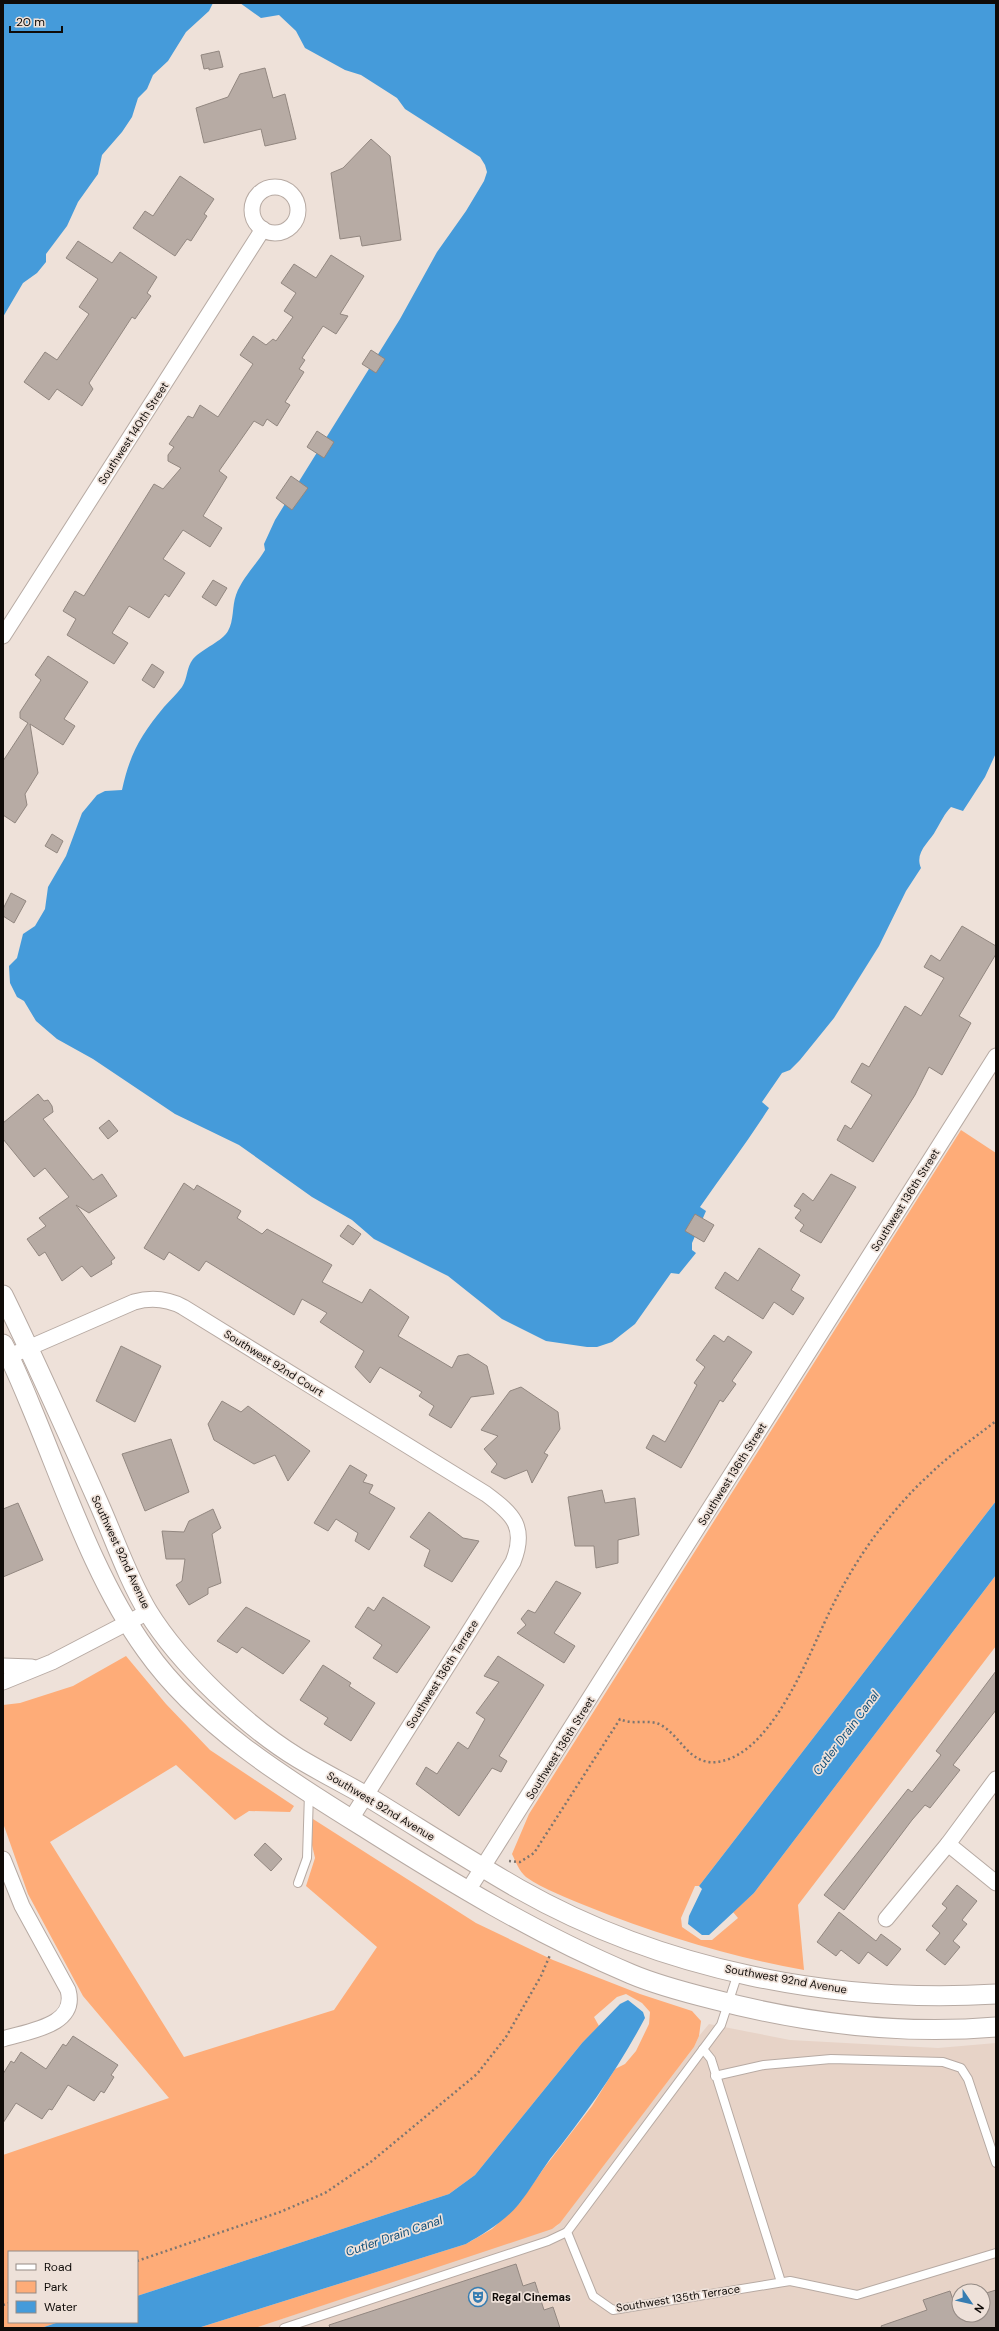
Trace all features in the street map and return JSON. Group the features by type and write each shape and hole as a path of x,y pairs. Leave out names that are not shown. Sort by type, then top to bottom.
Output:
{"street":[{"name":"Southwest 140th Street","path":"3,636 263,230"},
{"name":"Southwest 136th Street","path":"467,1892 484,1868 996,1056"},
{"name":"Southwest 92nd Avenue","path":"3,1295 29,1348 123,1562 148,1612 172,1644 216,1693 245,1719 296,1757 366,1796 520,1890 598,1927 679,1956 738,1973 857,1992 915,1995 996,1994"},
{"name":"Southwest 92nd Court","path":"6,1350 29,1348 134,1302 154,1299 172,1302 486,1494 507,1511 517,1524"},
{"path":"6,1350 101,1572 128,1624 148,1653 199,1708 227,1734 309,1793 467,1892 556,1940 632,1975 760,2011 840,2024 911,2028 996,2027"},
{"name":"Southwest 136th Terrace","path":"351,1819 514,1562 520,1540 517,1524"},
{"path":"3,1682 52,1662 128,1624 148,1612"},
{"path":"3,1666 37,1667"},
{"path":"886,1919 948,1844 996,1779"},
{"path":"948,1844 996,1883"},
{"path":"3,1859 22,1906 68,1990 70,2007 60,2019 3,2039"}],"lane":[{"path":"298,1883 307,1858 309,1793"},
{"path":"284,2328 548,2241 567,2232 721,2025 738,1973"},
{"path":"704,2049 711,2059 715,2076 781,2282"},
{"path":"715,2076 764,2065 831,2059 943,2062 961,2068 968,2079 996,2162"},
{"name":"Southwest 135th Terrace","path":"567,2232 593,2296 613,2310 790,2281 820,2286 857,2295 996,2253"}],"path":[{"path":"512,1862 528,1859 534,1853 620,1719 632,1722 646,1721 660,1725 691,1755 704,1761 716,1762 729,1759 746,1749 761,1734 794,1688 849,1574 874,1537 927,1476 996,1421"},
{"path":"138,2260 280,2212 325,2193 372,2161 477,2074 506,2038 541,1976 556,1940"}],"shaded area":[{"path":"709,2024 790,2040 938,2048 996,2043 996,2328 255,2328 557,2226 694,2047 699,2036"}],"green space":[{"path":"961,1130 996,1153 996,1501 699,1886 695,1886 681,1918 682,1927 701,1940 712,1940 738,1918 733,1912 754,1893 996,1575 996,1646 798,1905 804,1970 749,1959 669,1936 589,1907 540,1886 521,1872 512,1854 529,1814"},
{"path":"126,1656 166,1704 210,1750 294,1806 290,1812 249,1811 235,1820 176,1765 50,1842 184,2057 334,2010 377,1947 306,1886 315,1858 309,1832 313,1819 476,1923 553,1960 640,1994 692,2011 701,2021 699,2036 694,2047 560,2223 552,2229 255,2328 198,2328 466,2244 492,2229 519,2204 544,2168 592,2106 615,2069 625,2064 636,2051 649,2024 650,2012 642,2003 626,1994 617,1997 594,2017 599,2026 582,2043 475,2175 449,2194 138,2296 138,2251 8,2251 8,2323 56,2323 41,2328 3,2328 3,2155 169,2098 83,1996 28,1894 3,1823 3,1705 20,1703 73,1686"}],"water":[{"path":"4,3 213,3 209,11 186,32 168,61 153,75 147,89 138,98 132,117 122,132 102,155 98,174 78,202 67,226 46,254 46,262 37,273 23,283 3,317"},
{"path":"240,3 996,3 996,753 985,777 963,811 951,807 944,815 921,852 919,862 921,868 906,891 879,946 834,1018 800,1060 790,1070 782,1073 762,1102 769,1108 744,1146 700,1207 706,1211 692,1243 692,1250 696,1253 679,1274 671,1273 635,1324 612,1342 597,1347 546,1341 502,1319 448,1276 374,1239 352,1220 312,1197 239,1145 175,1114 93,1059 57,1039 36,1021 24,1001 17,997 10,983 9,966 17,958 23,934 35,926 45,909 48,887 66,856 82,813 97,795 105,791 122,790 129,765 137,745 156,717 182,687 193,659 202,651 222,638 228,631 236,595 245,577 265,550 264,544 275,520 400,319 437,252 466,211 484,181 487,172 480,157 405,109 397,98 361,75 345,70 305,48 296,31 279,15 261,18"},
{"name":"Cutler Drain Canal","path":"996,1501 996,1575 754,1893 709,1935 702,1935 688,1924 689,1916 702,1889 699,1886"},
{"name":"Cutler Drain Canal","path":"628,2000 643,2012 645,2018 613,2073 519,2204 501,2222 466,2244 198,2328 41,2328 56,2323 138,2323 138,2296 449,2194 475,2175 582,2043 620,2004"}],"building":[{"path":"219,51 223,67 209,70 209,68 204,69 201,55"},
{"path":"265,68 273,98 285,94 296,139 265,146 261,129 204,143 196,108 228,97 240,74"},
{"path":"371,139 390,156 401,240 362,246 360,236 340,239 331,173 343,168"},
{"path":"180,176 214,199 204,214 207,216 191,241 187,239 175,256 133,228 145,211 153,216"},
{"path":"78,241 112,263 120,252 157,277 147,293 151,296 135,319 132,317 89,383 93,389 82,406 57,389 49,400 24,382 45,352 57,360 89,314 79,307 98,279 66,258"},
{"path":"331,255 364,276 340,314 348,316 336,334 323,326 302,358 305,360 299,369 304,372 285,402 290,405 277,426 267,419 263,426 254,421 219,471 227,477 203,516 222,528 210,547 183,530 163,559 185,573 169,597 165,594 149,618 129,606 112,633 128,643 114,664 67,635 76,619 63,611 75,591 84,596 154,484 163,489 181,468 168,461 168,455 174,447 169,444 188,416 193,418 200,405 218,417 253,364 240,355 253,336 266,345 273,339 276,341 293,317 284,311 296,293 281,283 294,264 316,278"},
{"path":"371,350 385,359 376,373 362,364"},
{"path":"317,431 334,442 324,458 307,447"},
{"path":"291,476 308,488 292,510 276,498"},
{"path":"213,580 227,588 216,606 202,597"},
{"path":"48,656 88,682 64,719 75,726 63,745 30,724 38,773 25,794 27,805 15,823 3,815 3,761 28,723 20,718 20,712 41,680 35,675"},
{"path":"152,664 164,672 154,688 142,680"},
{"path":"52,834 63,841 57,853 45,846"},
{"path":"11,893 26,901 14,923 3,916 3,909"},
{"path":"962,926 996,946 996,954 959,1016 971,1023 942,1075 929,1067 915,1095 873,1162 837,1140 845,1125 851,1129 872,1095 851,1082 862,1063 869,1067 905,1006 921,1016 944,978 924,967 931,955 940,961"},
{"path":"38,1094 44,1101 48,1100 52,1106 53,1112 43,1119 93,1180 102,1174 117,1196 89,1213 76,1205 115,1258 111,1261 112,1264 91,1277 82,1266 62,1281 45,1252 39,1256 27,1239 46,1226 39,1218 69,1197 45,1168 34,1177 3,1139 3,1123"},
{"path":"109,1120 118,1131 108,1139 99,1128"},
{"path":"831,1174 856,1187 821,1243 800,1231 804,1225 795,1218 801,1210 794,1206 803,1193 813,1201"},
{"path":"184,1183 194,1190 197,1185 241,1211 237,1218 262,1234 267,1229 332,1265 322,1282 362,1303 370,1289 409,1317 398,1336 452,1368 458,1356 468,1354 487,1366 494,1394 471,1397 451,1428 429,1415 434,1406 419,1396 422,1392 380,1367 370,1383 355,1367 364,1351 320,1322 327,1313 302,1299 294,1315 206,1261 199,1271 169,1252 164,1260 144,1248"},
{"path":"695,1214 714,1225 704,1242 685,1231"},
{"path":"348,1225 361,1234 353,1245 340,1236"},
{"path":"759,1248 800,1275 791,1290 804,1298 793,1315 774,1302 763,1319 715,1288 725,1272 738,1281"},
{"path":"714,1335 724,1342 728,1336 752,1352 732,1381 736,1384 723,1402 720,1400 681,1468 646,1448 653,1435 665,1442 697,1385 694,1383 705,1367 696,1360"},
{"path":"121,1346 161,1366 135,1422 96,1401"},
{"path":"521,1387 558,1412 560,1429 544,1453 548,1455 532,1483 527,1470 505,1479 491,1472 497,1464 484,1449 498,1436 481,1430 510,1391"},
{"path":"222,1401 241,1412 248,1406 310,1451 288,1481 275,1455 254,1464 214,1440 208,1424"},
{"path":"171,1439 189,1492 145,1511 122,1454"},
{"path":"350,1465 367,1475 363,1482 373,1485 369,1493 395,1508 369,1550 355,1541 358,1533 336,1519 328,1531 314,1523"},
{"path":"602,1490 605,1503 635,1498 639,1535 618,1540 618,1563 596,1568 594,1546 575,1546 568,1497"},
{"path":"18,1503 43,1560 3,1577 3,1509"},
{"path":"213,1509 221,1528 212,1534 221,1583 208,1588 208,1594 189,1605 176,1585 182,1581 185,1559 166,1559 162,1531 184,1532 189,1521"},
{"path":"429,1512 463,1538 479,1541 452,1582 424,1566 430,1550 410,1537"},
{"path":"556,1581 581,1593 554,1633 575,1646 564,1663 517,1633 526,1625 521,1619 528,1610 535,1613"},
{"path":"383,1597 430,1627 397,1673 373,1658 382,1645 355,1627 368,1607 374,1611"},
{"path":"246,1607 310,1641 283,1674 242,1647 237,1653 217,1641"},
{"path":"498,1656 544,1685 499,1756 507,1761 501,1772 492,1768 459,1816 416,1784 426,1767 437,1774 458,1742 468,1749 485,1719 476,1713 499,1682 484,1676"},
{"path":"323,1665 351,1683 349,1686 375,1703 351,1741 324,1724 328,1718 300,1700"},
{"path":"996,1671 996,1710 953,1765 960,1770 930,1808 925,1805 912,1820 844,1910 824,1895 908,1789 912,1792 941,1755 936,1751"},
{"path":"265,1843 282,1859 271,1871 254,1855"},
{"path":"957,1885 977,1901 962,1920 967,1924 953,1941 960,1947 945,1965 926,1950 940,1933 932,1926 947,1908 942,1904"},
{"path":"839,1912 876,1941 881,1934 901,1949 887,1966 868,1952 859,1964 841,1950 836,1956 817,1942"},
{"path":"73,2036 118,2065 111,2075 114,2077 104,2093 101,2091 94,2101 68,2085 52,2110 49,2109 42,2119 16,2103 3,2123 3,2074 11,2061 14,2063 21,2052 46,2069 63,2044 66,2046"},
{"name":"Regal Cinemas","path":"516,2264 523,2286 535,2282 544,2310 553,2307 560,2328 330,2328 329,2325"},
{"path":"996,2290 996,2328 882,2328 881,2326 927,2310 923,2300 950,2291 951,2323 991,2323 991,2292"}],"place":[{"name":"Regal Cinemas","path":"478,2297"}]}
